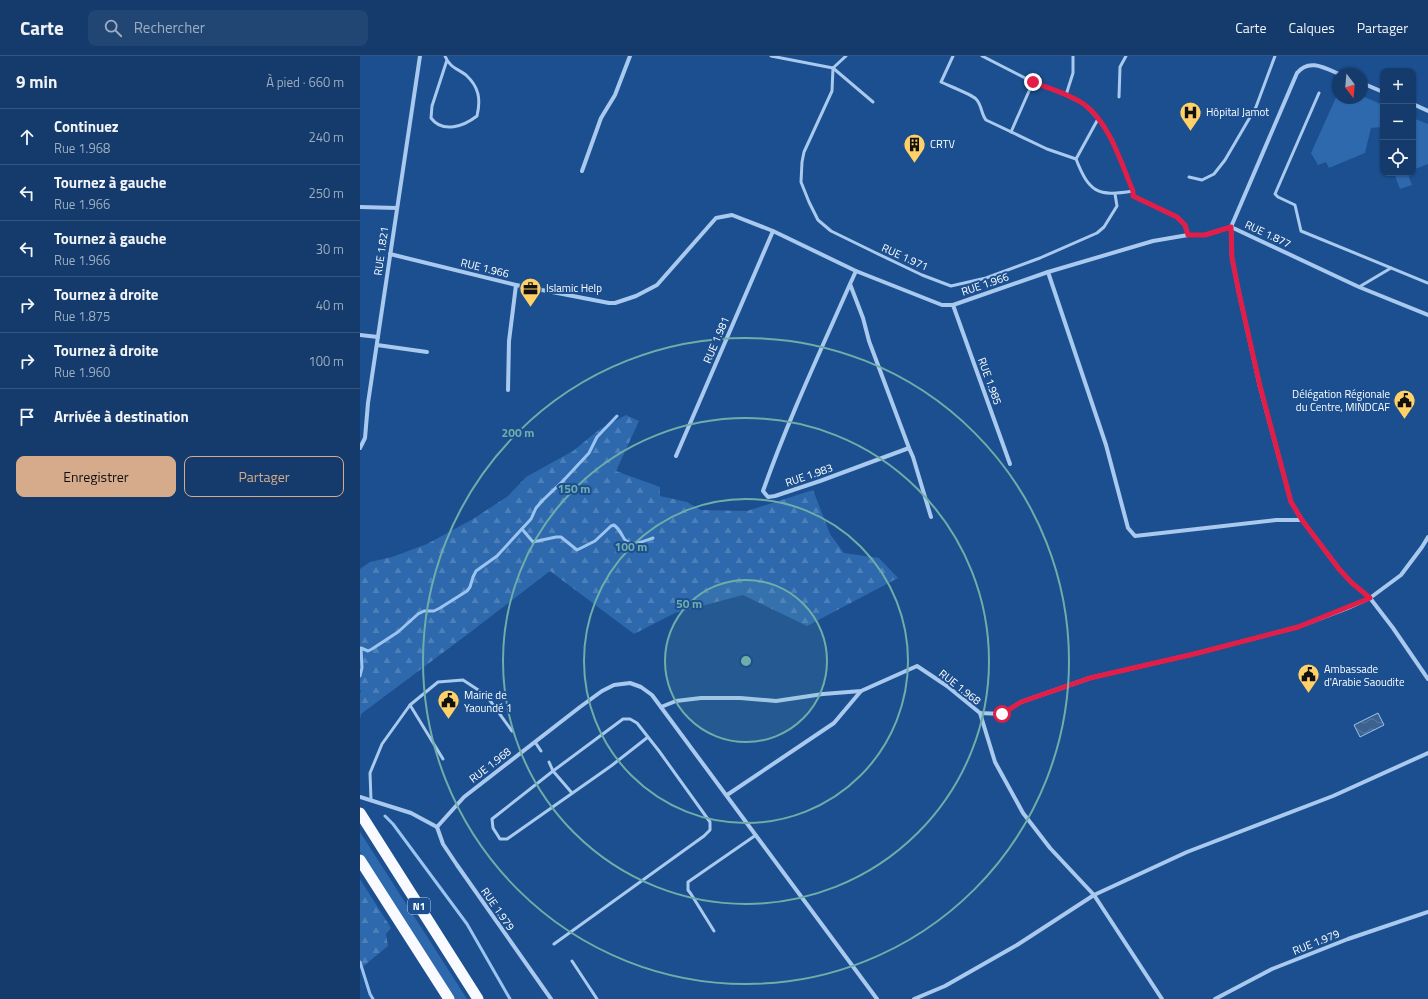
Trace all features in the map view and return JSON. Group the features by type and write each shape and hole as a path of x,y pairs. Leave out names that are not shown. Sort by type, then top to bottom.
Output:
{"highway":[{"name":"N1","path":"360,813 478,999"},
{"name":"N1","path":"360,860 449,999"}],"street":[{"name":"RUE 1.821","path":"360,448 365,438 368,403 396,208 420,56"},
{"path":"582,171 601,118 615,95 630,56"},
{"name":"RUE 1.877","path":"1332,71 1313,64 1303,67 1297,73 1231,227 1359,287 1428,315"},
{"path":"1368,86 1380,91"},
{"path":"1416,105 1428,111"},
{"path":"1133,196 1177,217 1185,225 1188,235"},
{"path":"360,207 396,208"},
{"name":"RUE 1.966","path":"390,254 516,285 615,303 636,296 656,285 716,218 732,215 773,232 856,271 942,305 953,305 1048,272 1153,241 1188,235 1205,235 1231,227"},
{"path":"1231,227 1232,258 1260,386 1291,502 1302,520 1339,569 1352,583 1370,598 1394,628 1428,679"},
{"name":"RUE 1.981","path":"676,456 773,232"},
{"name":"RUE 1.983","path":"856,271 795,409 763,491 768,497 775,496 909,448"},
{"path":"1048,272 1106,445 1128,528 1135,536 1276,520 1302,520"},
{"path":"850,284 863,318 869,341 913,457 931,517"},
{"path":"508,390 510,341 516,285"},
{"name":"RUE 1.985","path":"953,305 1010,464"},
{"path":"360,335 378,337"},
{"path":"377,345 426,352"},
{"name":"RUE 1.968","path":"437,827 464,797 580,706 602,691 614,685 630,683 641,687 652,695 660,707 676,701 701,698 740,698 776,701 823,694 861,691 917,666 947,686 980,713 1002,714 1021,702 1090,678 1194,654 1298,627 1370,598 1401,575 1428,537"},
{"path":"727,795 834,723 861,691"},
{"path":"660,707 727,795 877,999"},
{"path":"980,713 995,762 1023,813 1050,848 1094,895 1162,999"},
{"path":"914,999 945,986 1011,948 1094,895 1187,852 1333,796 1428,753"},
{"path":"360,797 411,813 437,827"},
{"name":"RUE 1.979","path":"437,827 443,844 551,999"},
{"name":"RUE 1.979","path":"1215,999 1272,969 1348,938 1428,912"}],"lane":[{"path":"771,56 833,68 873,102"},
{"path":"833,68 846,56"},
{"path":"953,56 941,82 975,98 986,120 1047,149 1076,159"},
{"path":"982,56 1033,82 1066,95 1085,105 1098,119 1112,139 1133,191 1133,196"},
{"path":"1066,95 1073,74 1073,56"},
{"path":"1120,97 1120,67 1126,56"},
{"path":"1189,178 1202,180 1214,174 1225,160 1256,107 1275,56"},
{"path":"446,58 453,68 465,75 474,84 480,97 477,116 458,126 449,127 435,124 431,118 432,106 446,58"},
{"name":"RUE 1.971","path":"833,68 832,91 804,152 802,162 801,182 809,202 818,220 831,231 922,275 951,286 986,278 1040,258 1097,233 1104,227 1117,206 1115,194"},
{"path":"1011,132 1033,82"},
{"path":"1319,92 1275,194 1295,205 1301,231 1428,283"},
{"path":"1098,119 1076,159 1083,178 1093,188 1105,192 1115,194 1133,191"},
{"path":"1359,287 1391,268"},
{"path":"371,800 370,773 382,744 410,705 438,682 463,680 486,695 512,731"},
{"path":"410,705 442,759"},
{"path":"554,944 704,836 710,830 710,822 648,737 637,723 630,719 623,720 553,771 492,819 493,828 500,839 507,839 648,737"},
{"path":"535,742 541,751"},
{"path":"549,762 553,771 572,793"},
{"path":"714,931 691,894 688,882 756,835"},
{"path":"572,961 598,999"}],"green space":[{"path":"1368,99 1380,104 1380,127 1371,128 1365,153 1329,168 1326,162 1318,165 1311,153 1333,104 1368,104"},
{"path":"1416,119 1428,124 1428,164 1416,169"},
{"path":"1395,176 1410,176 1412,185 1400,189"},
{"path":"626,415 639,421 616,471 660,487 660,496 687,502 701,510 747,511 813,490 830,534 844,553 879,558 898,578 807,626 743,595 675,613 634,634 550,571 361,714 360,719 360,569 370,562 392,557 427,544 473,519 508,496 526,477 573,451 600,429"},
{"path":"360,832 467,999 453,999 360,852"},
{"path":"360,879 391,928 386,934 388,946 360,969"}],"water":[{"path":"1378,713 1384,725 1360,737 1354,725"}],"waterway":[{"path":"360,676 362,668 361,648 368,651 372,649 398,632 418,614 424,611 434,611 467,591 476,571 497,556 531,519 536,508 589,453 597,437 617,416"},
{"path":"522,529 533,542 561,537 577,550 595,541 614,525 628,542 636,543 653,538"},
{"path":"385,816 393,824 467,924 510,999"},
{"path":"360,962 373,999"}],"place":[{"name":"Hôpital Jamot","path":"1190,132"},
{"name":"CRTV","path":"915,164"},
{"name":"Islamic Help","path":"530,308"},
{"name":"Délégation Régionale du Centre, MINDCAF","path":"1405,420"},
{"name":"Ambassade d'Arabie Saoudite","path":"1308,694"},
{"name":"Mairie de Yaoundé 1","path":"449,720"}],"route":[{"path":"1002,714 1021,702 1090,678 1194,654 1298,627 1370,598 1352,583 1339,569 1319,544 1291,502 1260,386 1239,293 1232,258 1231,227 1205,235 1188,235 1185,225 1177,217 1133,196 1133,191 1112,139 1098,119 1085,105 1066,95 1033,82"}]}
